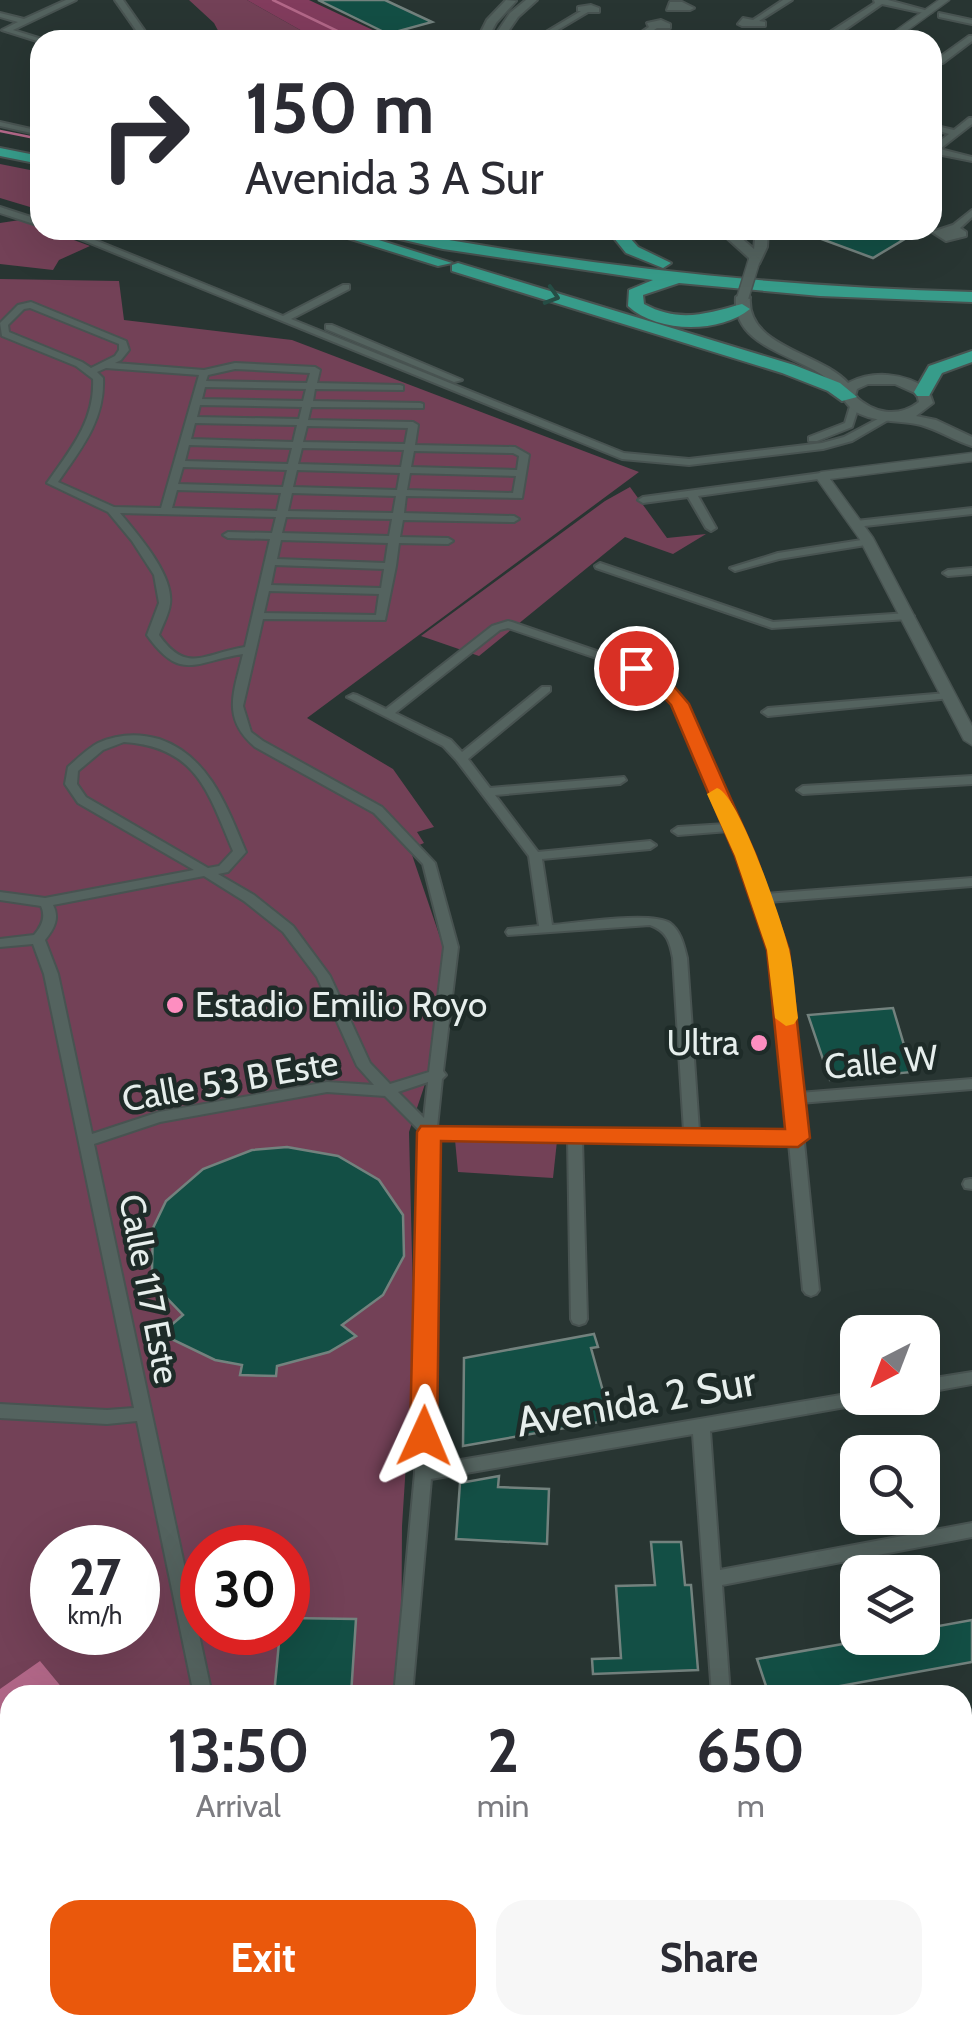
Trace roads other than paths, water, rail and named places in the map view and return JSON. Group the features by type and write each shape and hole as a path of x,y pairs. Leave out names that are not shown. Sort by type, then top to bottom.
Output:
{"highway":[{"path":"0,140 30,146"},
{"path":"0,152 30,158"},
{"path":"364,240 788,370 834,387 850,398"},
{"path":"424,240 543,261 701,279 972,297"},
{"path":"501,240 663,262 972,286"},
{"path":"623,240 629,248 663,262"},
{"path":"701,279 646,286 636,291 634,301 648,314 680,323 704,322 743,303"},
{"path":"924,398 935,370 972,356"},
{"path":"788,370 812,361"}],"main road":[{"path":"487,30 513,0"},
{"path":"504,30 514,15 532,0"},
{"path":"735,240 755,258"},
{"path":"760,240 743,303 745,320 764,336 812,361 903,382 924,398 935,414 972,433"},
{"path":"812,361 850,398 892,416 922,420 972,442"},
{"path":"850,398 857,383 885,379"},
{"path":"892,416 916,412 924,398"}],"street":[{"path":"14,34 6,30 72,0"},
{"path":"120,0 140,30"},
{"path":"756,20 786,0"},
{"path":"839,30 882,0 972,19"},
{"path":"904,30 963,0"},
{"path":"917,30 939,9"},
{"path":"554,30 585,12"},
{"path":"0,15 23,22"},
{"path":"0,33 30,37"},
{"path":"942,58 972,38"},
{"path":"942,143 972,120"},
{"path":"0,122 30,129"},
{"path":"942,129 956,132"},
{"path":"942,152 972,159"},
{"path":"0,211 13,206 30,213"},
{"path":"0,211 30,217"},
{"path":"955,228 972,213"},
{"path":"88,240 383,348 612,444 664,454 828,436 849,425 850,398"},
{"path":"104,240 602,450 642,460 689,462 823,446 848,439 892,416"},
{"path":"289,316 346,288"},
{"path":"92,371 123,354 124,343 27,304 8,319 2,332 92,371 98,378 100,397 90,429 52,483 112,510 514,519"},
{"path":"371,354 383,348"},
{"path":"106,365 202,378 400,388"},
{"path":"202,378 234,366 308,368 317,372 237,706 246,732 258,744 378,810 429,863 452,947 429,1132 423,1474 404,1685"},
{"path":"166,510 182,464 202,378"},
{"path":"196,402 420,406"},
{"path":"192,420 414,425 381,618 258,616"},
{"path":"174,487 518,496 524,456 515,450 186,442"},
{"path":"644,500 972,457"},
{"path":"182,464 521,472"},
{"path":"821,476 868,542 972,740"},
{"path":"691,493 712,528"},
{"path":"112,510 159,575 165,602 154,635 164,652 178,663 198,664 222,652 250,650"},
{"path":"856,524 972,511"},
{"path":"228,535 448,541"},
{"path":"735,568 778,556 868,542"},
{"path":"272,562 391,566"},
{"path":"600,566 772,624 908,616"},
{"path":"948,573 972,571"},
{"path":"265,588 386,591"},
{"path":"388,713 496,628 508,624 636,668 659,681 680,704 746,856 778,950 796,1098 811,1290"},
{"path":"462,758 546,689"},
{"path":"354,696 446,743 462,758 535,856 546,928"},
{"path":"768,712 947,696"},
{"path":"0,896 18,895 45,902 206,872 224,870 240,852 192,759 145,738 123,738 100,747 72,770 71,784 82,800 206,872 249,898 288,929 323,976 364,1066 429,1132 798,1138"},
{"path":"487,792 620,780"},
{"path":"803,790 972,780"},
{"path":"678,831 731,828"},
{"path":"535,856 650,845"},
{"path":"758,900 972,882"},
{"name":"Calle 117 Este","path":"45,902 51,910 50,920 38,940 50,974 201,1685"},
{"path":"513,932 664,924 673,932 680,958 692,1136"},
{"path":"0,943 38,940"},
{"path":"385,1091 439,1075"},
{"name":"Calle W","path":"796,1098 972,1084"},
{"name":"Calle 53 B Este","path":"86,1141 158,1117 328,1087 385,1091"},
{"path":"575,1137 579,1318"},
{"path":"940,1384 972,1378"},
{"name":"Avenida 2 Sur","path":"423,1474 840,1402"},
{"path":"0,1410 107,1417 141,1414"},
{"path":"701,1425 720,1685"},
{"path":"711,1578 972,1530"}],"waterway":[{"path":"273,0 335,30"},
{"path":"0,131 30,137"}],"place":[{"name":"Estadio Emilio Royo","path":"175,1005"},
{"name":"Ultra","path":"759,1043"}]}
